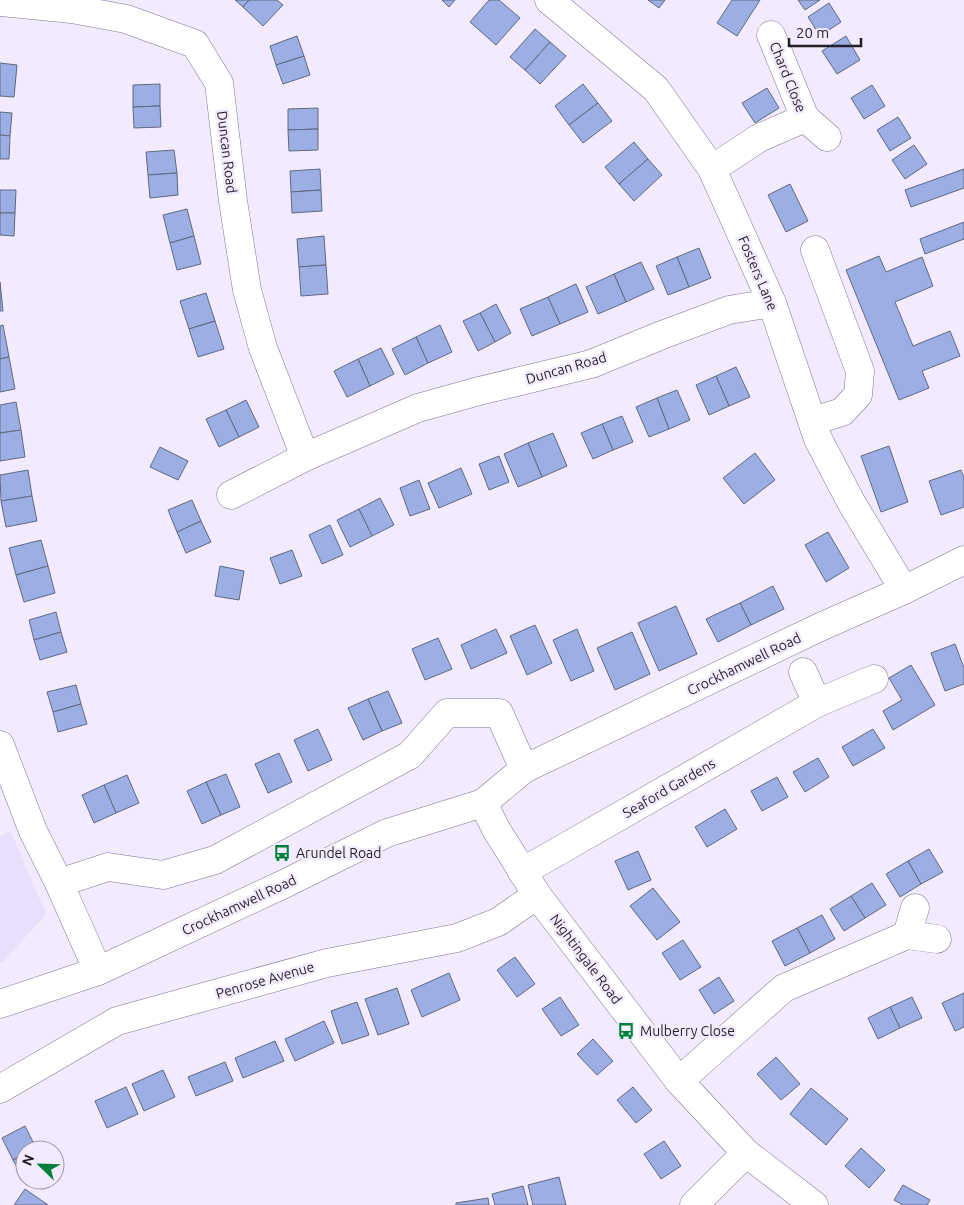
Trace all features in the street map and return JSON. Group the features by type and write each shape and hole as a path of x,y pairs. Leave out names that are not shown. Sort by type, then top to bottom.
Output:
{"street":[{"name":"Fosters Lane","path":"549,0 656,89 712,170 772,303 818,439 851,502 904,590"},
{"name":"Duncan Road","path":"0,2 72,9 126,19 194,44 219,83 232,191 247,290 263,348 305,457"},
{"name":"Chard Close","path":"772,35 805,118 827,137"},
{"name":"Chard Close","path":"712,170 760,138 805,118"},
{"path":"813,421 842,412 858,395 860,371 815,250"},
{"name":"Duncan Road","path":"231,495 305,457 418,408 478,391 591,364 662,334 729,310 772,303"},
{"name":"Crockhamwell Road","path":"0,1004 98,972 387,833 483,803 524,769 964,560"},
{"path":"803,672 817,703"},
{"name":"Seaford Gardens","path":"522,872 817,703 874,679"},
{"path":"59,883 108,867 163,875 215,860 410,755 447,713 499,712 524,769"},
{"path":"0,745 33,831 59,883 98,972"},
{"name":"Nightingale Road","path":"483,803 496,829 538,896 679,1081 746,1153 814,1205"},
{"name":"Penrose Avenue","path":"0,1089 117,1021 327,963 457,938 498,922 538,896"},
{"path":"907,935 915,908"},
{"path":"679,1081 784,988 907,935 937,939"},
{"path":"694,1205 746,1153"}],"shaded area":[{"path":"11,832 46,914 3,962 0,963 0,836"}],"building":[{"path":"235,0 249,0 243,7"},
{"path":"249,0 277,0 283,5 263,26 243,7"},
{"path":"442,0 455,0 449,7"},
{"path":"489,0 499,0 520,18 496,45 470,22"},
{"path":"648,0 665,0 659,8"},
{"path":"732,0 760,0 737,36 717,23"},
{"path":"798,0 820,0 805,10"},
{"path":"829,3 841,22 820,36 808,17"},
{"path":"535,29 550,42 525,70 510,57"},
{"path":"297,36 304,56 276,65 270,46"},
{"path":"846,36 860,60 837,74 822,51"},
{"path":"550,42 566,56 540,84 525,70"},
{"path":"304,56 310,75 283,84 276,65"},
{"path":"0,63 17,65 14,97 0,96"},
{"path":"160,84 160,106 133,107 133,85"},
{"path":"583,84 598,103 569,125 555,106"},
{"path":"872,85 885,106 864,119 851,98"},
{"path":"767,88 779,108 755,123 742,103"},
{"path":"598,103 612,121 583,143 569,125"},
{"path":"160,106 161,127 134,128 133,107"},
{"path":"318,108 318,129 288,130 288,109"},
{"path":"0,112 12,113 10,136 0,135"},
{"path":"898,117 911,138 890,151 877,130"},
{"path":"318,129 318,150 289,151 288,130"},
{"path":"0,135 10,136 9,159 0,159"},
{"path":"634,142 648,159 619,184 605,167"},
{"path":"914,145 927,164 905,179 892,160"},
{"path":"174,150 177,173 148,175 146,152"},
{"path":"648,159 662,175 634,201 619,184"},
{"path":"320,169 321,190 291,192 290,171"},
{"path":"964,169 964,188 911,207 905,190"},
{"path":"177,173 178,195 150,198 148,175"},
{"path":"790,184 808,221 786,232 768,195"},
{"path":"0,190 16,190 15,213 0,213"},
{"path":"321,190 322,211 292,213 291,192"},
{"path":"187,209 194,236 170,243 163,215"},
{"path":"0,213 15,213 14,236 0,235"},
{"path":"964,222 964,239 925,254 920,239"},
{"path":"194,236 201,264 177,270 170,243"},
{"path":"324,236 326,265 299,267 297,239"},
{"path":"699,248 711,278 689,287 677,257"},
{"path":"879,256 886,272 922,257 933,286 895,302 913,346 950,331 960,356 922,371 929,388 899,400 846,270"},
{"path":"677,257 689,287 668,295 656,266"},
{"path":"641,262 654,289 626,302 614,274"},
{"path":"326,265 328,294 301,296 299,267"},
{"path":"614,274 626,302 598,314 586,287"},
{"path":"0,282 3,311 0,311"},
{"path":"576,284 588,312 560,324 548,297"},
{"path":"206,293 215,321 189,329 180,301"},
{"path":"548,297 560,324 532,336 520,309"},
{"path":"496,304 511,333 495,342 480,313"},
{"path":"480,313 495,342 478,351 463,321"},
{"path":"215,321 224,349 198,357 189,329"},
{"path":"3,325 9,357 0,359 0,326"},
{"path":"440,325 452,352 428,363 416,337"},
{"path":"416,337 428,363 405,375 392,349"},
{"path":"381,348 394,374 370,386 358,359"},
{"path":"9,357 15,389 0,392 0,359"},
{"path":"358,359 370,386 347,397 334,371"},
{"path":"736,367 750,397 729,406 716,376"},
{"path":"716,376 729,406 709,415 696,385"},
{"path":"677,390 690,420 669,429 657,398"},
{"path":"657,398 669,429 649,437 636,407"},
{"path":"246,400 259,427 239,437 226,410"},
{"path":"16,402 21,430 0,433 0,405"},
{"path":"226,410 239,437 219,447 206,419"},
{"path":"622,416 633,442 613,450 602,424"},
{"path":"602,424 613,450 593,459 581,433"},
{"path":"21,430 25,457 0,461 0,433"},
{"path":"553,433 567,466 542,477 528,443"},
{"path":"528,443 542,477 518,487 504,454"},
{"path":"889,446 908,502 881,512 861,456"},
{"path":"160,447 188,461 178,480 150,467"},
{"path":"755,453 775,480 744,504 723,478"},
{"path":"499,456 509,482 489,490 479,464"},
{"path":"461,468 472,494 439,508 428,483"},
{"path":"28,470 32,496 1,501 0,475"},
{"path":"961,470 964,478 964,507 941,515 929,481"},
{"path":"419,480 430,509 410,516 400,488"},
{"path":"32,496 37,521 6,527 1,501"},
{"path":"380,498 394,525 372,536 359,509"},
{"path":"192,500 201,521 177,532 168,510"},
{"path":"359,509 372,536 350,547 337,520"},
{"path":"201,521 211,542 186,553 177,532"},
{"path":"330,525 343,555 322,564 309,535"},
{"path":"828,532 849,568 826,582 805,545"},
{"path":"41,540 48,566 16,575 9,548"},
{"path":"292,550 302,576 280,584 270,558"},
{"path":"48,566 55,593 24,602 16,575"},
{"path":"220,566 244,571 239,600 215,596"},
{"path":"773,586 784,609 751,625 740,603"},
{"path":"740,603 751,625 718,642 706,619"},
{"path":"676,606 697,654 659,671 638,623"},
{"path":"56,612 61,632 34,640 29,620"},
{"path":"535,625 552,663 527,675 510,636"},
{"path":"496,629 507,653 471,669 461,645"},
{"path":"577,629 594,671 571,681 553,640"},
{"path":"61,632 67,652 40,660 34,640"},
{"path":"632,632 650,674 615,690 597,648"},
{"path":"438,638 452,669 425,680 412,649"},
{"path":"955,644 964,668 964,684 945,691 931,653"},
{"path":"911,665 935,705 893,730 883,711 902,700 889,678"},
{"path":"76,685 81,704 53,712 47,692"},
{"path":"388,691 402,723 382,731 368,699"},
{"path":"368,699 382,731 363,740 348,708"},
{"path":"81,704 87,724 58,732 53,712"},
{"path":"318,729 332,760 308,771 294,740"},
{"path":"873,729 885,748 853,766 842,747"},
{"path":"279,753 292,782 268,793 255,764"},
{"path":"818,758 829,777 805,792 793,772"},
{"path":"226,774 240,807 221,815 206,782"},
{"path":"127,775 139,803 116,813 104,785"},
{"path":"777,777 788,797 762,811 751,791"},
{"path":"206,782 221,815 202,824 187,791"},
{"path":"104,785 116,813 94,823 82,795"},
{"path":"725,809 737,829 707,847 695,827"},
{"path":"929,849 943,872 921,884 908,861"},
{"path":"638,851 651,880 628,890 615,861"},
{"path":"908,861 921,884 900,897 886,874"},
{"path":"872,883 886,905 865,918 851,896"},
{"path":"653,888 680,922 657,940 630,906"},
{"path":"851,896 865,918 844,931 830,909"},
{"path":"822,915 835,939 810,953 797,928"},
{"path":"797,928 810,953 785,966 772,941"},
{"path":"683,940 701,967 680,980 662,953"},
{"path":"515,957 535,984 517,997 497,970"},
{"path":"449,973 460,1000 422,1017 411,990"},
{"path":"719,977 734,1001 714,1014 699,990"},
{"path":"397,988 409,1024 378,1035 365,999"},
{"path":"964,993 964,1027 955,1031 942,1003"},
{"path":"560,997 579,1025 561,1036 542,1009"},
{"path":"912,997 922,1018 900,1028 890,1007"},
{"path":"357,1002 369,1035 342,1044 331,1011"},
{"path":"890,1007 900,1028 878,1039 868,1018"},
{"path":"324,1021 334,1043 295,1061 285,1039"},
{"path":"593,1039 613,1061 597,1075 577,1054"},
{"path":"275,1041 284,1061 243,1078 235,1058"},
{"path":"776,1057 800,1084 781,1100 757,1074"},
{"path":"225,1062 233,1081 196,1096 188,1077"},
{"path":"163,1070 175,1097 144,1111 132,1084"},
{"path":"126,1087 138,1114 107,1128 95,1101"},
{"path":"633,1087 652,1110 636,1123 617,1100"},
{"path":"811,1088 848,1119 826,1145 790,1114"},
{"path":"25,1126 32,1140 15,1140 15,1159 13,1160 2,1138"},
{"path":"664,1141 681,1166 661,1179 644,1154"},
{"path":"861,1148 885,1170 869,1188 845,1166"},
{"path":"559,1177 566,1205 533,1205 528,1185"},
{"path":"903,1185 930,1200 927,1205 903,1205 894,1200"},
{"path":"523,1186 528,1205 495,1205 492,1194"},
{"path":"24,1190 26,1190 48,1205 14,1205"},
{"path":"488,1198 489,1205 456,1205 456,1203"}],"place":[{"name":"Arundel Road","path":"282,853"},
{"name":"Mulberry Close","path":"626,1031"}]}
